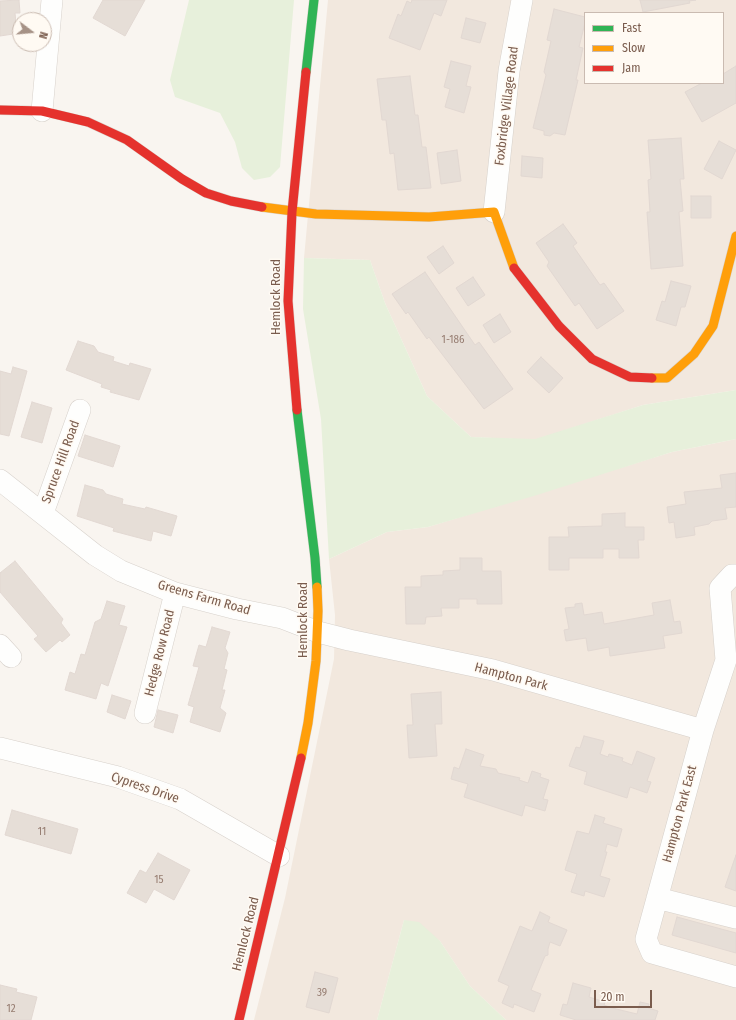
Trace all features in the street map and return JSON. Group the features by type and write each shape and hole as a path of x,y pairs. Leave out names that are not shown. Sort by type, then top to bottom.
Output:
{"street":[{"path":"42,111 52,0"},
{"name":"Hemlock Road","path":"239,1020 279,856 308,723 316,661 318,632 315,558 288,332 288,274 292,212 314,0"},
{"name":"Foxbridge Village Road","path":"522,0 509,72 494,212 513,266 559,326 592,359 630,377 666,378 694,354 713,326 736,236"},
{"path":"0,110 42,111 88,122 127,140 182,179 206,193 231,201 292,212 429,217 494,212"},
{"name":"Spruce Hill Road","path":"43,513 80,410"},
{"name":"Greens Farm Road","path":"0,480 94,555 121,571 175,593 237,609 282,618 318,632"},
{"name":"Hampton Park East","path":"736,575 732,575 720,588 726,660 702,730 646,939 652,952 736,977"},
{"name":"Hedge Row Road","path":"145,713 175,593"},
{"name":"Hampton Park","path":"318,632 494,670 702,730"},
{"name":"Cypress Drive","path":"0,748 118,778 180,799 279,856"},
{"path":"657,898 736,918"}],"shaded area":[{"path":"328,0 736,0 736,390 643,405 535,440 471,437 427,396 385,303 370,260 304,258"},
{"path":"736,439 736,1020 506,1020 470,986 440,941 404,920 377,1020 254,1020 285,898 334,659 335,615 329,559 387,532 428,527 672,452"}],"green space":[{"path":"189,0 294,0 280,167 270,177 254,180 242,168 235,142 220,113 175,97 170,80"},
{"path":"304,258 370,260 385,303 427,396 471,437 535,439 643,405 736,390 736,439 672,452 537,495 428,527 387,532 329,559 321,419 303,309"},
{"path":"404,920 419,922 440,941 470,986 506,1020 377,1020"}],"building":[{"path":"19,0 20,12 12,12 12,34 0,36 0,1"},
{"path":"103,0 145,0 125,36 93,18"},
{"path":"412,0 447,0 441,16 434,13 420,50 389,38 398,14 401,16 407,1 411,3"},
{"path":"640,0 696,0 689,1 690,3 643,12"},
{"path":"554,9 584,17 584,27 579,47 583,48 576,80 578,80 565,135 554,133 550,136 544,135 544,131 533,128 546,75 544,72 551,41 547,40"},
{"path":"466,18 486,23 480,43 461,38"},
{"path":"451,61 471,66 466,86 471,87 464,113 445,107 450,89 444,87"},
{"path":"736,66 736,103 702,122 685,92 700,84 724,84 724,73"},
{"path":"410,76 415,115 418,115 422,147 426,147 431,188 398,190 394,153 390,154 386,120 382,120 377,79"},
{"path":"681,138 684,179 680,179 683,211 679,212 683,266 651,269 647,212 650,212 648,180 651,179 648,140"},
{"path":"719,141 736,150 722,179 704,169"},
{"path":"457,150 461,181 441,184 437,153"},
{"path":"522,156 543,158 542,178 521,176"},
{"path":"691,196 711,196 711,218 691,218"},
{"path":"563,224 577,243 573,246 600,285 604,283 624,311 597,329 579,303 575,306 547,266 549,262 536,243"},
{"path":"443,246 454,263 439,274 427,257"},
{"path":"425,272 475,345 479,342 513,389 484,409 429,337 427,339 408,312 406,314 392,294"},
{"path":"473,277 485,295 468,306 456,288"},
{"path":"671,281 691,286 685,307 681,307 676,326 656,320 662,301 665,302"},
{"path":"500,314 511,332 494,343 483,325"},
{"path":"78,341 94,346 98,352 114,357 113,361 129,366 130,363 151,369 139,400 110,392 111,390 101,387 102,384 66,370"},
{"path":"541,357 563,378 549,393 527,372"},
{"path":"13,367 27,371 9,436 0,434 0,371 11,374"},
{"path":"32,402 52,408 42,443 21,437"},
{"path":"85,435 120,446 113,467 78,456"},
{"path":"736,473 736,507 725,508 727,519 712,521 709,524 694,527 695,535 676,538 674,522 669,523 667,507 686,504 684,492 722,488 720,475"},
{"path":"85,485 103,490 106,494 123,499 122,504 145,509 146,507 177,516 171,536 153,531 151,541 113,531 114,528 77,516"},
{"path":"625,513 625,527 644,527 644,540 638,540 639,558 619,558 619,549 603,549 603,558 569,558 569,570 549,570 549,537 569,537 568,527 602,526 602,514"},
{"path":"460,558 482,558 482,571 501,571 502,604 477,604 477,599 459,599 459,608 441,608 442,616 426,617 425,624 406,624 405,587 421,587 421,576 443,575 443,571 460,570"},
{"path":"15,561 63,619 61,623 70,635 62,642 60,640 46,652 34,639 38,636 0,592 0,573"},
{"path":"670,600 674,622 680,621 682,633 663,636 665,648 610,656 609,647 588,651 586,638 566,641 564,630 569,629 565,608 575,607 575,604 582,603 584,615 602,612 604,624 654,615 652,603"},
{"path":"107,601 125,606 119,625 127,627 108,686 101,683 96,699 65,690 70,672 75,674 81,654 85,655 95,622 101,619"},
{"path":"212,627 230,632 225,648 228,653 224,669 227,670 222,690 225,690 220,708 226,713 220,732 190,722 194,707 188,705 199,667 193,666 199,645 206,647"},
{"path":"441,692 442,724 435,724 437,756 409,758 407,725 413,725 411,694"},
{"path":"112,695 131,701 125,719 107,712"},
{"path":"158,710 178,715 173,733 154,727"},
{"path":"584,736 604,741 600,754 608,757 609,754 623,758 622,761 632,765 637,751 655,758 647,781 651,782 647,793 630,787 627,798 584,784 587,772 569,766 576,747 580,748"},
{"path":"466,749 484,755 480,766 496,769 498,773 520,778 519,780 528,783 532,771 541,774 540,777 549,780 543,799 548,800 545,811 525,805 522,816 464,797 468,784 451,779 454,767 459,769"},
{"path":"12,810 78,829 71,854 5,835"},
{"path":"595,815 605,818 603,823 622,829 617,847 607,844 605,852 607,852 600,876 610,879 604,897 585,891 584,896 571,892 577,874 565,870 577,831 589,834"},
{"path":"158,853 190,870 174,900 154,889 146,903 127,893 140,870 146,873"},
{"path":"736,855 736,891 725,887"},
{"path":"540,912 550,917 548,922 567,930 560,946 550,942 548,955 545,956 531,990 541,994 534,1012 514,1004 513,1008 502,1003 509,986 498,981 520,926 532,931"},
{"path":"677,917 736,933 736,953 672,935"},
{"path":"315,972 338,978 329,1013 306,1007"},
{"path":"573,983 591,988 589,997 605,1002 604,1005 612,1008 637,1014 640,1002 649,1004 648,1008 658,1011 655,1020 576,1020 560,1015 563,1004 567,1005"},
{"path":"0,985 17,989 16,992 37,997 31,1020 0,1020"}],"traffic: fast":[{"path":"306,72 314,0"},
{"path":"297,410 315,558 317,587"}],"traffic: slow":[{"path":"262,207 316,214 429,217 494,212 514,268"},
{"path":"652,378 667,378 694,354 713,326 736,236"},
{"path":"301,758 308,723 316,661 318,611 317,587"}],"traffic: jam":[{"path":"297,410 288,301 292,212 306,72"},
{"path":"0,110 42,111 88,122 127,140 182,179 206,193 231,201 262,207"},
{"path":"514,268 559,326 592,359 630,377 652,378"},
{"path":"239,1020 301,758"}]}
